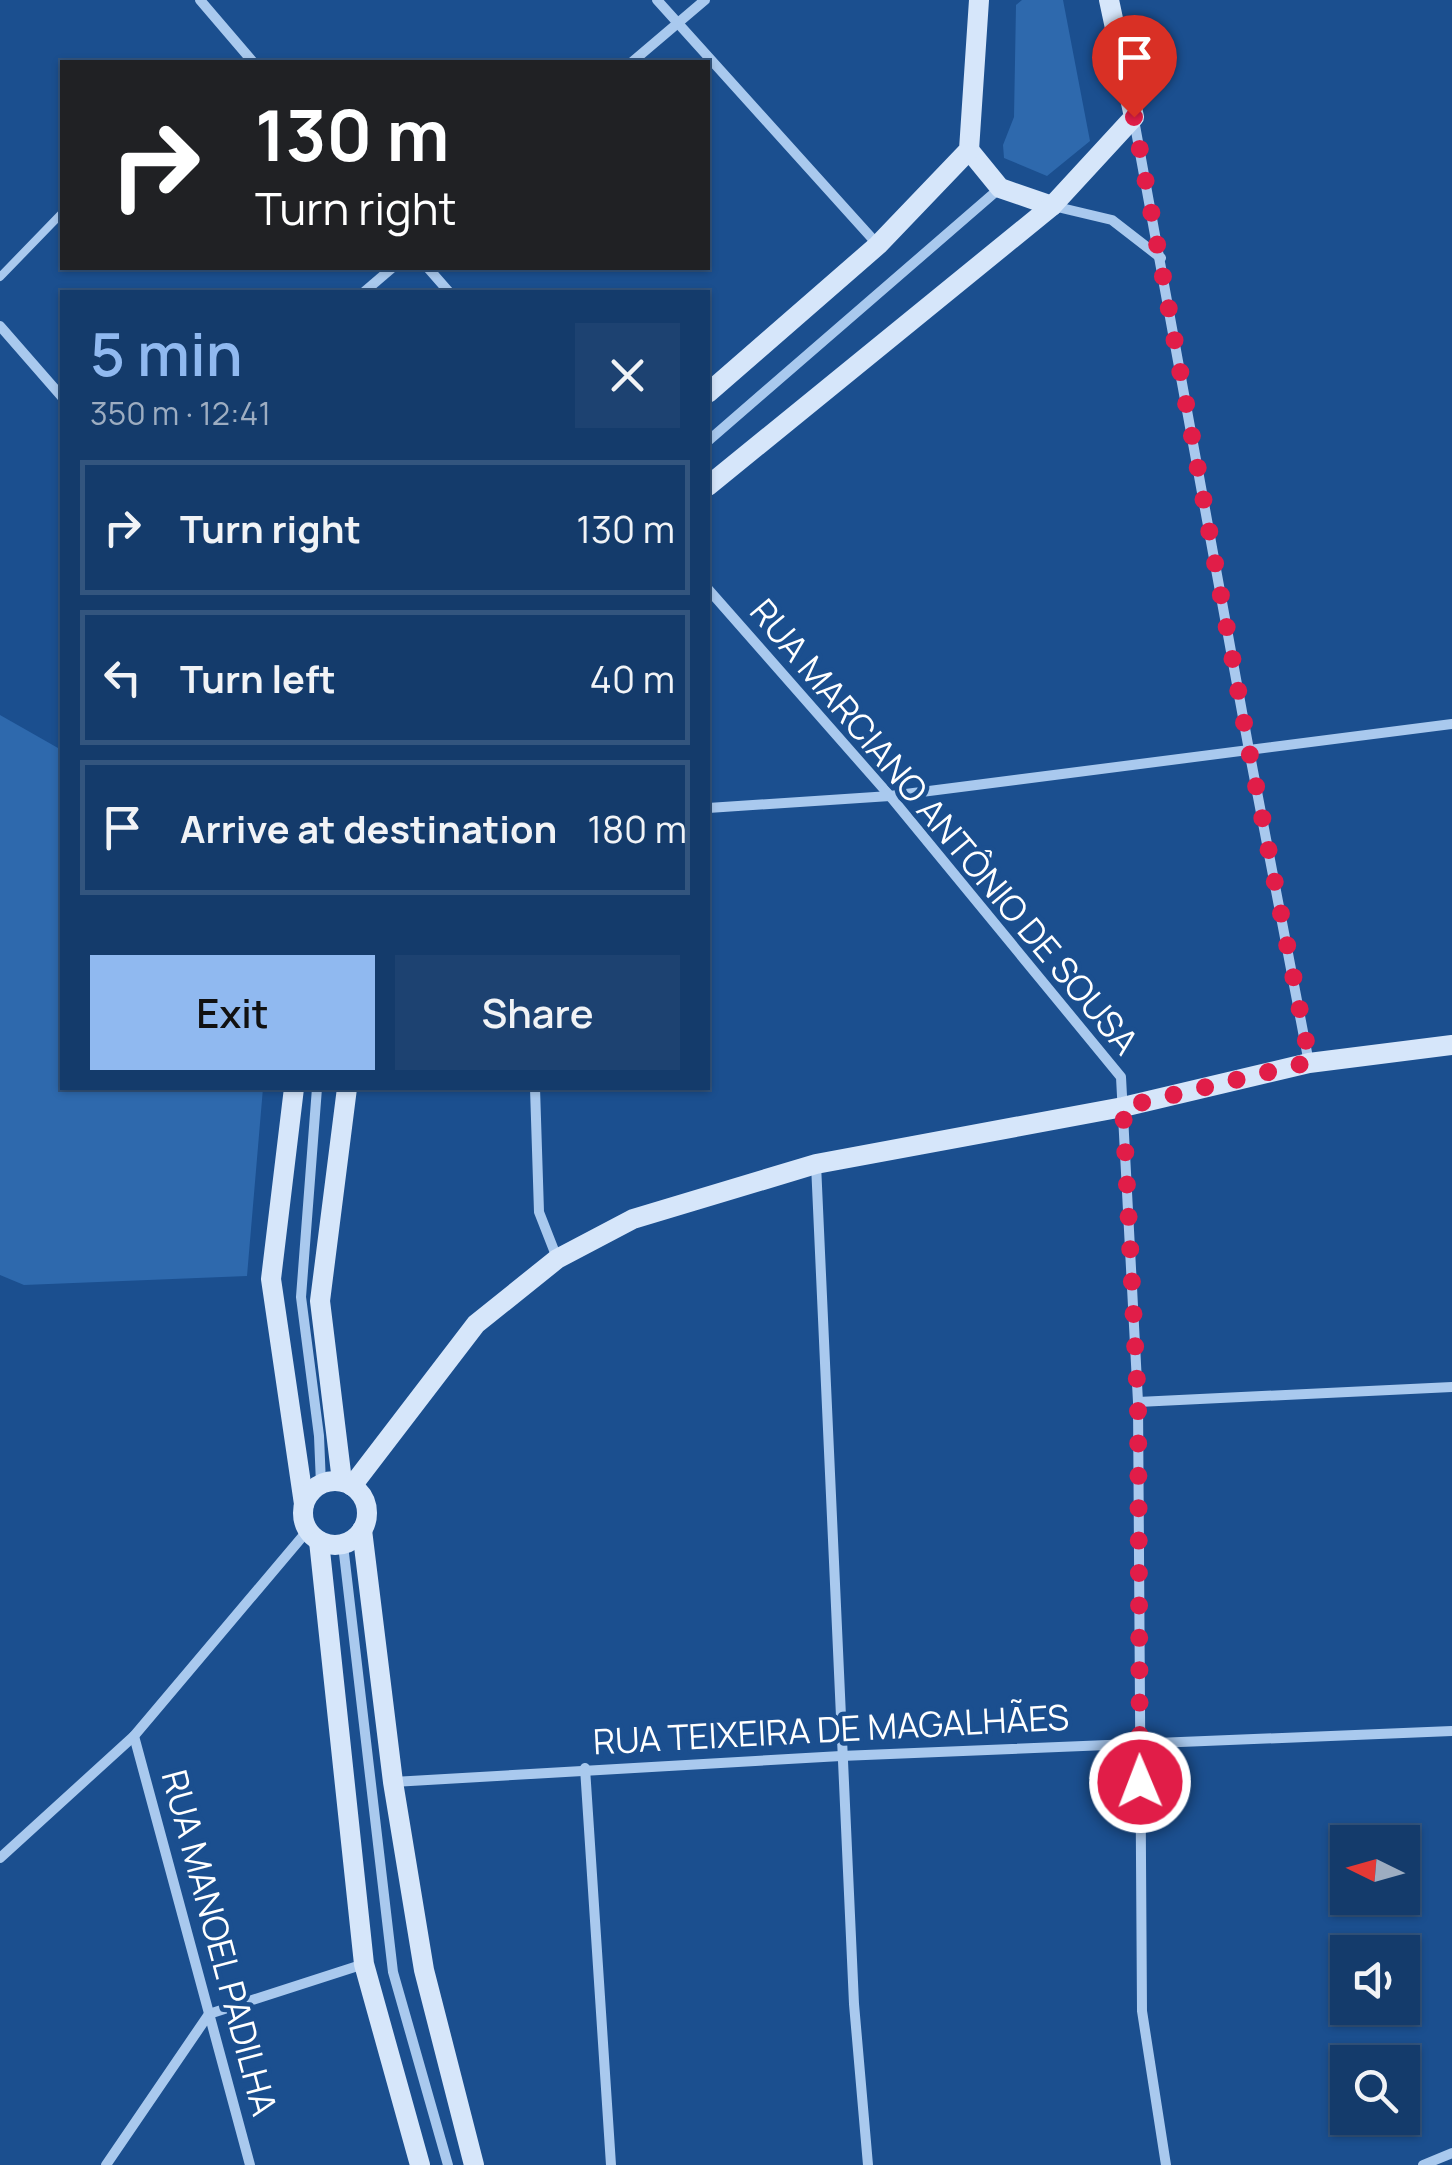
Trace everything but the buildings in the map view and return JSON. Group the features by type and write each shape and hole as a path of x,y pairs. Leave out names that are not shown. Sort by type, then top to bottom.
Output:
{"main road":[{"path":"710,392 878,245 969,150 979,0"},
{"path":"710,484 1052,206 1134,117 1109,0"},
{"path":"969,150 1000,188 1052,206"},
{"path":"304,1504 311,1491 338,1484 476,1324 557,1259 633,1220 816,1164 1123,1107 1310,1062 1452,1045"},
{"path":"294,1090 270,1279 304,1521 313,1536 364,1964 420,2165"},
{"path":"338,1484 320,1301 347,1090"},
{"path":"338,1484 366,1503 362,1530 393,1782 424,1970 474,2165"},
{"path":"313,1536 343,1545 362,1530"}],"street":[{"path":"200,0 252,60"},
{"path":"657,0 878,245"},
{"path":"634,60 705,0"},
{"path":"1134,117 1310,1062"},
{"path":"710,438 1000,188"},
{"path":"1052,206 1112,220 1162,259"},
{"path":"366,290 390,270"},
{"path":"430,270 448,290"},
{"path":"0,326 60,395"},
{"name":"RUA MARCIANO ANTÔNIO DE SOUSA","path":"710,591 890,796 1121,1076 1138,1402 1142,2011 1166,2165"},
{"path":"710,808 890,796 1452,724"},
{"path":"317,1090 302,1297 319,1436 338,1484"},
{"path":"534,1090 540,1212 557,1259"},
{"path":"816,1164 854,2004 868,2165"},
{"path":"1138,1402 1452,1387"},
{"path":"0,1858 134,1736 313,1536"},
{"path":"343,1545 393,1972 448,2165"},
{"name":"RUA TEIXEIRA DE MAGALHÃES","path":"393,1782 586,1768 1452,1731"},
{"name":"RUA MANOEL PADILHA","path":"134,1736 250,2165"},
{"path":"586,1768 611,2165"},
{"path":"106,2165 209,2014 364,1964"},
{"path":"1422,2165 1452,2153"}],"lane":[{"path":"0,277 60,215"}],"shaded area":[{"path":"1022,0 1063,0 1090,141 1047,176 1004,158 1003,145 1014,117 1016,5"},
{"path":"0,715 60,748 60,1090 263,1090 247,1276 24,1285 0,1275"}],"route":[{"path":"1134,117 1310,1062 1123,1107 1138,1402 1140,1782"}]}
